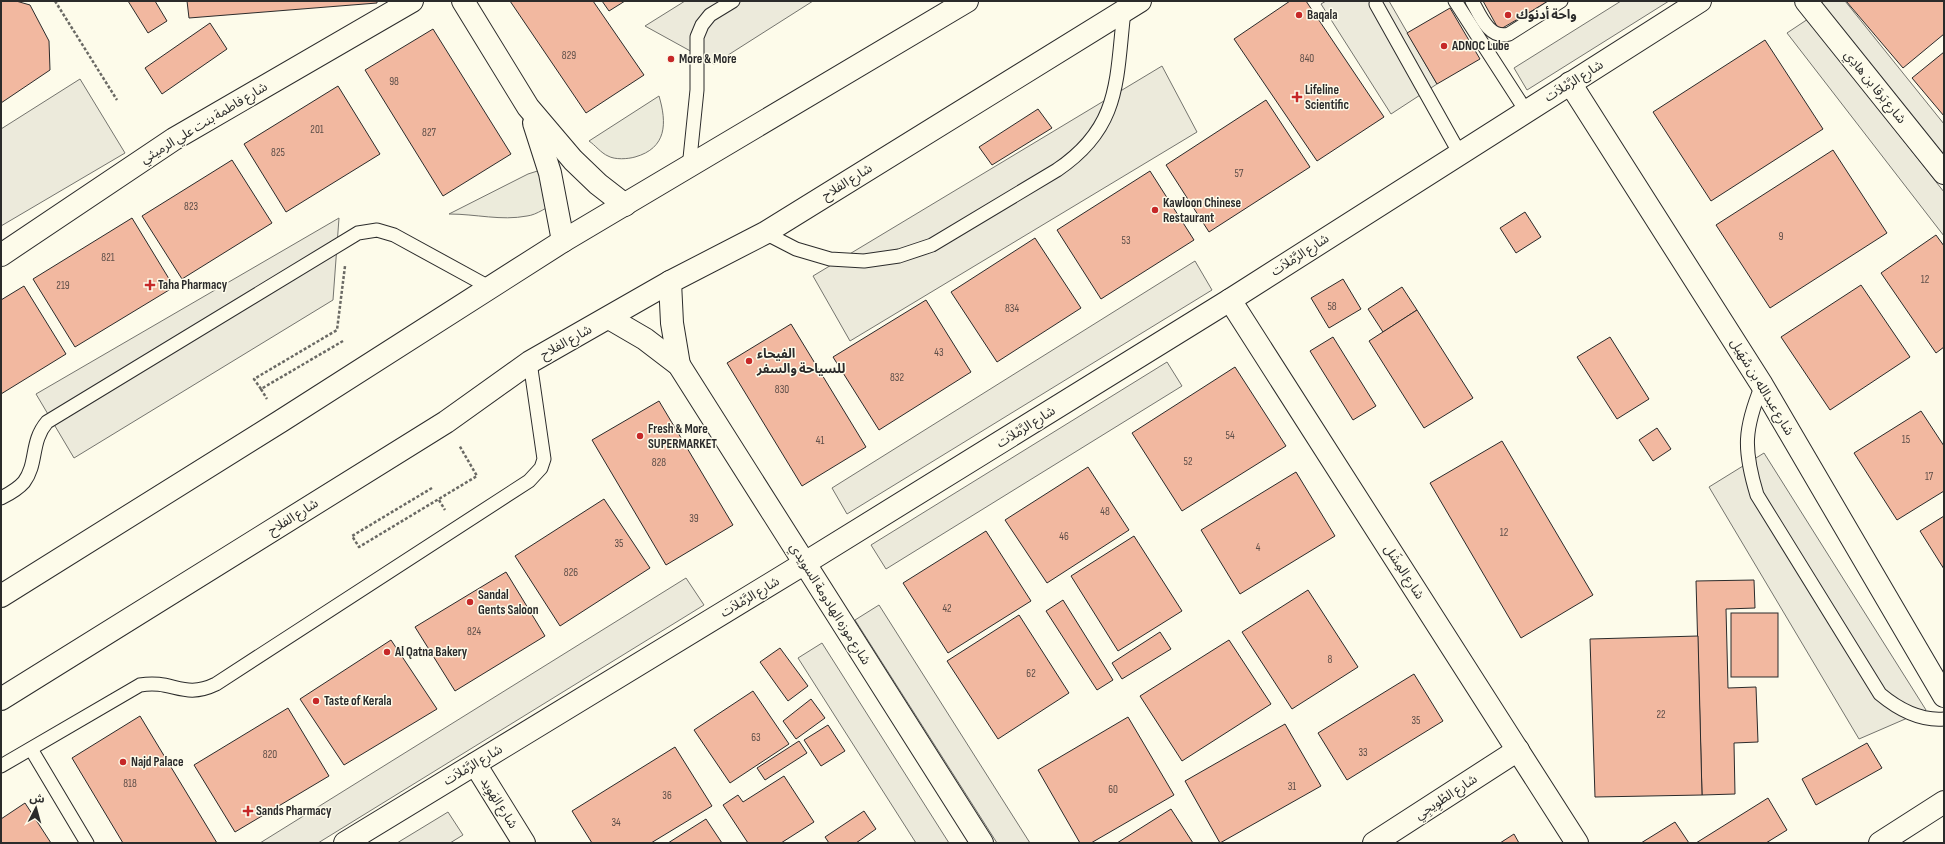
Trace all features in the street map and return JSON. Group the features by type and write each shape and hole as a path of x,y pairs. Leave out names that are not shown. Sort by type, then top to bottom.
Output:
{"street":[{"name":"شارع فاطمة بنت علي الرميثي","path":"1,255 174,139 412,1"},
{"path":"463,1 528,107 573,160 598,184 625,205"},
{"path":"1,596 563,242 968,1"},
{"name":"شارع الرَّمْلاَت","path":"345,843 805,563 1230,300 1700,1"},
{"name":"شارع بَرقا بن هادِي","path":"1806,1 1944,173"},
{"name":"شارع الفلاح","path":"1,699 446,422 530,362 670,282 765,233 1132,6"},
{"name":"شارع عبدالله بن سُهَيل","path":"1570,83 1762,385 1944,696"},
{"path":"528,107 550,173 563,242"},
{"name":"شارع موزه الهادومة السويدي","path":"670,282 672,323 679,365"},
{"name":"شارع المِشَل","path":"1230,300 1577,843"},
{"name":"شارع موزه الهادومة السويدي","path":"609,318 645,339 679,365 982,843"},
{"name":"شارع الطْوِيجِي","path":"1374,843 1518,750"},
{"name":"شارع الهَوِيد","path":"475,764 524,843"},
{"path":"1880,843 1944,802"}],"lane":[{"path":"689,168 697,90 697,37 702,25 710,15 733,1"},
{"path":"1455,1 1526,111"},
{"path":"1472,1 1490,31 1504,36 1561,1"},
{"path":"1376,4 1460,154"},
{"path":"765,233 796,249 830,259 864,261 899,256 932,245 1058,170 1076,157 1092,141 1104,122 1112,101 1132,6"},
{"path":"1,498 17,488 28,475 32,467 36,439 47,422 349,238 367,231 386,232 489,288"},
{"path":"1,766 140,685 152,683 165,684 186,691 195,691 216,684 529,481 541,468 544,459 530,362"},
{"path":"1762,385 1751,411 1746,439 1748,468 1756,495 1880,694 1896,707 1915,716 1936,719 1944,718"},
{"path":"31,749 87,843"}],"path":[{"path":"55,1 117,100"},
{"path":"343,340 260,390 254,379 336,330 349,238"},
{"path":"432,488 352,536 359,547 477,476 446,422"}],"shaded area":[{"path":"685,1 813,1 714,64 645,26"},
{"path":"1326,1 1389,1 1437,84 1391,114 1321,4"},
{"path":"1621,1 1669,1 1527,90 1514,68"},
{"path":"1824,1 1845,1 1944,124 1944,158 1820,4"},
{"path":"1808,19 1944,192 1944,236 1787,33"},
{"path":"1162,66 1197,132 850,341 813,276"},
{"path":"80,79 125,153 1,226 1,129"},
{"path":"659,96 663,116 662,133 659,141 646,153 629,158 614,158 605,155 589,141"},
{"path":"547,168 558,202 539,212 527,216 508,218 449,214 528,174"},
{"path":"339,218 333,300 74,458 36,394"},
{"path":"1195,261 1212,290 847,514 832,488"},
{"path":"1167,362 1182,386 886,569 871,545"},
{"path":"1764,453 1926,710 1859,739 1709,487"},
{"path":"686,578 704,605 318,843 260,843"},
{"path":"879,605 1030,843 997,843 855,620"},
{"path":"822,643 949,843 916,843 798,658"},
{"path":"448,812 463,835 450,843 397,843"}],"building":[{"path":"1,1 16,1 30,5 49,41 50,70 1,103"},
{"path":"128,1 155,1 167,21 148,33"},
{"path":"187,1 377,1 377,3 189,18"},
{"path":"510,1 593,1 644,75 586,113"},
{"path":"602,1 625,1 609,11"},
{"path":"1290,1 1306,1 1384,117 1317,161 1234,39"},
{"name":"واحة أدنوك","path":"1483,1 1549,1 1499,30"},
{"path":"1846,1 1944,1 1944,34 1903,68"},
{"name":"ADNOC Lube","path":"1450,8 1480,59 1437,84 1407,33"},
{"path":"210,23 227,49 162,94 145,68"},
{"path":"433,29 511,154 443,196 365,70"},
{"path":"1765,40 1823,129 1711,201 1653,112"},
{"path":"1944,52 1944,116 1912,78"},
{"path":"338,86 380,154 286,212 244,144"},
{"path":"1266,100 1310,167 1209,232 1166,165"},
{"path":"1038,109 1052,128 992,165 979,147"},
{"path":"1833,150 1887,233 1770,308 1716,225"},
{"path":"232,160 272,223 182,279 142,216"},
{"path":"1150,171 1194,240 1101,299 1057,230"},
{"path":"1525,212 1541,237 1516,253 1500,228"},
{"path":"132,218 174,287 75,347 33,279"},
{"path":"1936,235 1944,246 1944,347 1936,353 1881,273"},
{"path":"1035,238 1081,308 997,362 951,292"},
{"path":"1343,279 1361,309 1329,328 1311,298"},
{"path":"1861,285 1910,357 1830,410 1781,337"},
{"path":"24,286 66,354 1,394 1,300"},
{"path":"1402,287 1417,310 1383,332 1368,309"},
{"path":"926,300 971,372 879,430 833,357"},
{"path":"1417,310 1473,398 1424,428 1369,341"},
{"path":"791,324 866,447 802,486 727,363"},
{"path":"1333,337 1376,406 1353,420 1310,351"},
{"path":"1610,337 1649,399 1617,419 1577,357"},
{"path":"1235,367 1286,446 1182,511 1132,433"},
{"path":"659,401 733,525 666,565 592,440"},
{"path":"1921,411 1944,446 1944,491 1897,520 1854,453"},
{"path":"1657,428 1671,449 1653,461 1639,440"},
{"path":"1502,441 1593,595 1521,638 1430,483"},
{"path":"1088,467 1129,530 1047,583 1005,520"},
{"path":"1296,472 1335,536 1240,594 1201,530"},
{"path":"604,499 650,568 560,626 515,556"},
{"path":"1944,516 1944,569 1920,531"},
{"path":"986,531 1031,601 948,653 903,583"},
{"path":"1134,536 1182,611 1118,651 1071,576"},
{"path":"506,572 545,636 455,691 415,627"},
{"path":"1754,580 1755,608 1726,609 1728,688 1756,687 1758,742 1734,743 1735,794 1702,795 1696,581"},
{"path":"1308,590 1358,667 1292,709 1242,632"},
{"path":"1063,600 1113,680 1097,690 1046,611"},
{"path":"1731,613 1778,613 1778,677 1731,677"},
{"path":"1019,615 1069,693 998,739 947,661"},
{"path":"1160,632 1171,649 1122,679 1112,663"},
{"path":"1698,636 1702,795 1595,797 1590,639"},
{"path":"391,640 437,709 344,765 300,699"},
{"path":"1229,640 1271,704 1182,761 1140,696"},
{"path":"780,648 808,686 788,701 760,662"},
{"path":"1414,674 1443,721 1347,780 1318,733"},
{"path":"753,691 789,744 730,783 694,730"},
{"path":"811,699 825,718 796,739 783,721"},
{"path":"288,708 329,776 235,832 194,765"},
{"path":"140,716 217,843 123,843 72,758"},
{"path":"1128,717 1174,795 1091,843 1080,843 1038,770"},
{"path":"1285,724 1321,786 1220,843 1185,781"},
{"path":"828,725 845,751 821,766 804,740"},
{"path":"799,741 807,753 765,780 757,768"},
{"path":"1867,743 1882,768 1816,805 1802,779"},
{"path":"675,747 712,806 651,843 592,843 572,811"},
{"path":"784,776 814,822 781,843 748,843 723,805 738,795 743,802"},
{"path":"1768,798 1787,830 1766,843 1696,843"},
{"path":"25,803 51,843 1,843 1,819"},
{"path":"1171,809 1193,843 1117,843"},
{"path":"864,811 876,829 856,843 829,843 825,837"},
{"path":"706,819 722,843 668,843"},
{"path":"1675,822 1689,843 1641,843"},
{"path":"1514,834 1519,843 1500,843"}],"place":[{"name":"Baqala","path":"1299,15"},
{"name":"واحة أدنوك","path":"1508,15"},
{"name":"ADNOC Lube","path":"1444,46"},
{"name":"More & More","path":"671,59"},
{"name":"Lifeline Scientific","path":"1297,97"},
{"name":"Kawloon Chinese Restaurant","path":"1155,210"},
{"name":"Taha Pharmacy","path":"150,285"},
{"name":"الفيحاء للسياحة والسفر","path":"749,361"},
{"name":"Fresh & More SUPERMARKET","path":"640,436"},
{"name":"Sandal Gents Saloon","path":"470,602"},
{"name":"Al Qatna Bakery","path":"387,652"},
{"name":"Taste of Kerala","path":"316,701"},
{"name":"Najd Palace","path":"123,762"},
{"name":"Sands Pharmacy","path":"248,811"}]}
